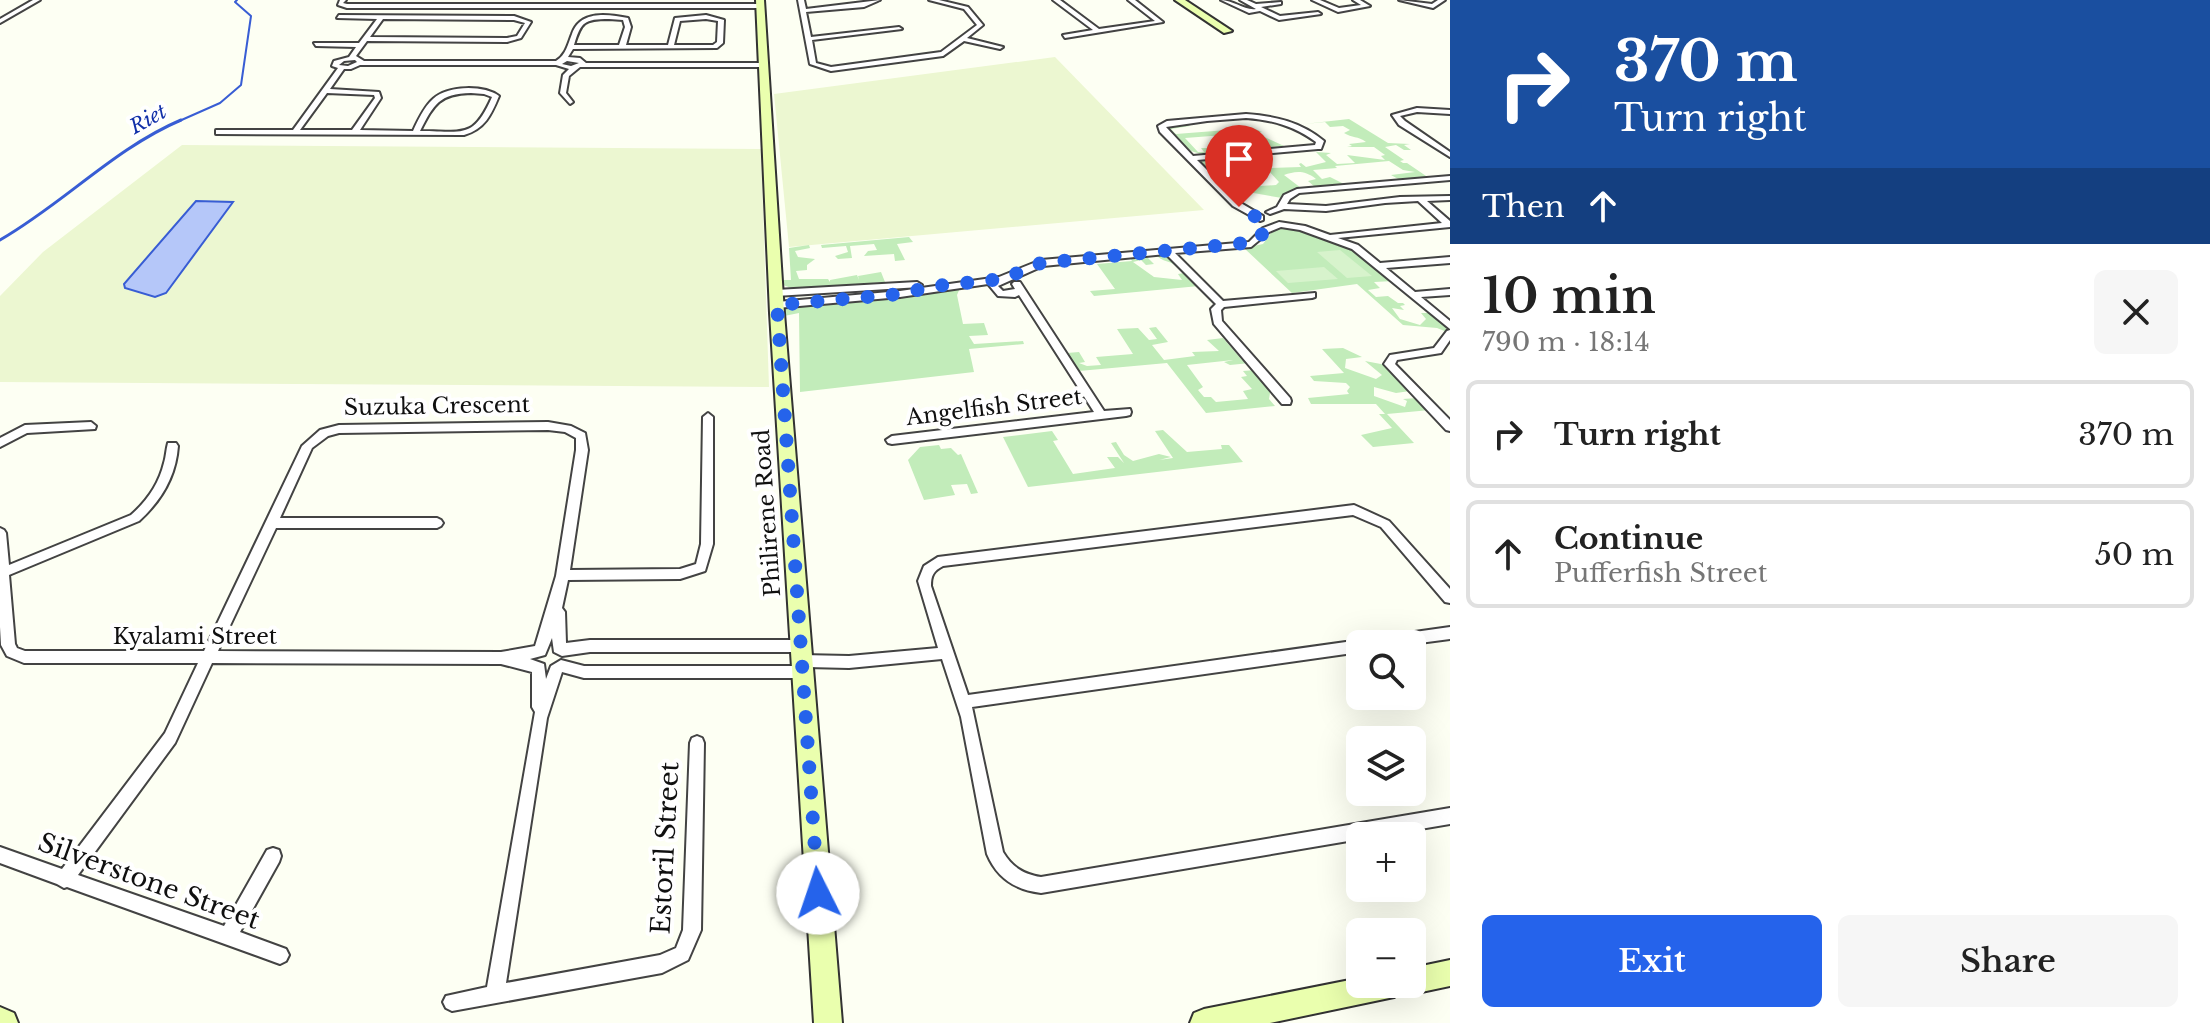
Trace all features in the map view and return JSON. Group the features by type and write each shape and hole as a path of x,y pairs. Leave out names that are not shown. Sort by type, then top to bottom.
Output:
{"street":[{"path":"0,21 37,0"},
{"path":"343,0 340,4 347,6 760,3"},
{"path":"801,0 813,64 821,68 947,53 979,26 966,8 934,0"},
{"path":"802,11 864,5 877,0"},
{"path":"1056,0 1098,31"},
{"path":"1065,36 1160,23 1159,19 1131,0"},
{"path":"1179,0 1227,31"},
{"path":"1224,0 1279,18 1318,14"},
{"path":"1243,0 1256,9 1279,3"},
{"path":"1315,0 1337,10 1367,6 1356,0"},
{"path":"1402,0 1433,6 1442,0"},
{"name":"Philirene Road","path":"760,3 776,299 828,1023"},
{"path":"0,9 19,10"},
{"path":"316,44 507,40 519,37 528,22 514,18 339,17"},
{"path":"570,102 563,96 566,60 582,18 615,17 628,22 622,47"},
{"path":"360,63 358,59 351,58 336,62 335,66 566,60 622,47 671,47 718,45 721,20 706,17 677,19 671,47"},
{"path":"351,58 381,18"},
{"path":"808,39 899,29"},
{"path":"964,39 1000,47"},
{"path":"566,60 580,65 762,62"},
{"path":"566,60 580,65"},
{"path":"295,132 342,68"},
{"path":"325,91 377,93 378,98 355,132"},
{"path":"219,132 415,133 474,131 483,125 496,96 478,91 443,93 433,101 415,133"},
{"path":"1450,112 1417,110 1396,115 1402,123 1450,155"},
{"path":"1191,158 1318,147 1321,144 1299,126 1265,117 1164,124 1163,130 1191,158 1245,209 1264,219 1305,210 1399,199 1422,201 1450,197"},
{"path":"1282,216 1290,194 1301,190 1450,178"},
{"path":"1427,180 1450,197"},
{"path":"1331,237 1449,225 1422,201"},
{"path":"1264,219 1282,216 1302,228 1355,247 1450,326"},
{"path":"776,299 823,301 900,294 936,286 1001,279 1017,281 1041,263 1251,244 1264,219"},
{"path":"1168,251 1221,304"},
{"path":"1379,266 1450,260"},
{"path":"994,290 992,285 1001,279"},
{"path":"1006,295 1018,292 1017,281"},
{"name":"Angelfish Street","path":"1017,281 1101,415"},
{"name":"Angelfish Street","path":"970,283 1006,295 1036,313"},
{"path":"776,299 818,290 895,284 936,286"},
{"path":"818,290 823,301"},
{"path":"1413,295 1450,292"},
{"path":"1286,401 1217,322 1216,309 1221,304 1312,295"},
{"path":"1450,333 1437,351 1394,357 1389,364 1450,427"},
{"name":"Angelfish Street","path":"892,440 1126,412"},
{"path":"564,575 680,574 701,567 707,544 708,417"},
{"path":"0,443 25,429 91,426"},
{"name":"Suzuka Crescent","path":"64,880 170,738 308,446 327,432 384,428 557,427 573,430 583,441 564,575 558,608 540,650"},
{"path":"4,572 135,518 150,503 170,469 172,446"},
{"path":"1450,598 1385,524 1363,513 1345,510 934,564 924,577 963,702 995,854 1001,865 1025,883 1041,885 1450,816"},
{"path":"274,523 437,523"},
{"name":"Kyalami Street","path":"0,533 8,645 18,655 209,659 501,658 540,650"},
{"name":"Suzuka Crescent","path":"558,608 561,649"},
{"path":"1426,636 1450,633"},
{"path":"540,718 535,659 540,650 549,646 561,649 696,646 802,660 849,662 947,653"},
{"path":"626,672 628,646"},
{"path":"696,646 696,673"},
{"path":"963,702 1346,648"},
{"path":"495,995 540,718 558,668 565,658 561,649"},
{"name":"Kyalami Street","path":"501,658 538,668"},
{"path":"538,668 546,671 558,668 696,673 802,660"},
{"name":"Estoril Street","path":"452,1002 662,964 682,954 692,930 697,743"},
{"name":"Silverstone Street","path":"0,855 280,955"},
{"path":"228,936 273,856"},
{"path":"1426,978 1450,973"},
{"path":"825,988 839,1023"},
{"path":"1204,1023 1346,994"}],"green space":[{"path":"1055,57 1204,210 789,247 774,94"},
{"path":"1349,119 1388,143 1410,144 1404,145 1411,150 1396,145 1385,147 1404,160 1400,161 1429,178 1400,180 1391,175 1415,172 1403,170 1389,161 1335,166 1337,168 1313,170 1322,179 1330,177 1346,185 1315,187 1308,181 1316,179 1311,176 1291,173 1284,175 1301,188 1291,190 1282,198 1225,188 1201,162 1204,159 1235,156 1244,166 1253,165 1257,169 1236,170 1240,175 1220,177 1230,186 1256,183 1260,186 1279,182 1266,168 1301,167 1301,163 1306,167 1326,162 1316,152 1331,153 1326,155 1337,164 1355,163 1347,155 1385,160 1381,156 1385,155 1374,147 1347,147 1366,142 1344,133 1350,130 1343,126 1330,127 1325,122 1304,124"},
{"path":"1186,123 1190,126 1171,129 1176,134 1253,128 1262,132 1256,133 1284,146 1255,148 1250,144 1258,144 1254,139 1258,139 1251,133 1185,138 1198,152 1204,152 1201,148 1207,148 1212,153 1198,153 1187,148 1167,129 1167,125"},
{"path":"182,145 761,149 769,387 0,382 0,296 43,252"},
{"path":"1274,229 1314,234 1354,251 1394,281 1374,282 1380,288 1368,290 1376,297 1388,296 1403,303 1405,305 1400,306 1404,310 1392,308 1400,319 1420,325 1426,319 1421,313 1432,313 1446,326 1447,332 1403,325 1357,284 1292,293 1244,248 1263,244"},
{"path":"909,237 913,242 897,244 905,260 895,261 894,254 864,256 868,251 877,250 874,244 850,246 852,258 838,259 835,256 848,252 846,246 822,248 821,245"},
{"path":"809,245 810,248 795,251 798,257 815,259 807,265 807,270 796,271 799,279 828,279 830,282 857,275 859,280 858,276 881,272 885,282 794,289 783,285 783,280 791,280 789,248"},
{"path":"1340,250 1372,276 1347,278 1317,252"},
{"path":"1156,255 1169,257 1199,286 1094,296 1090,291 1115,289 1097,264 1132,261 1130,258 1147,257 1154,264 1146,265 1141,260 1133,262 1154,277 1182,280 1178,274 1184,273 1179,268"},
{"path":"1324,267 1338,279 1288,283 1276,271"},
{"path":"960,288 957,295 963,324 984,323 988,335 969,336 974,344 1023,341 1024,344 969,349 974,372 800,392 799,313 784,316 789,306 913,296"},
{"path":"1156,327 1168,342 1152,345 1164,360 1195,356 1192,352 1219,351 1207,340 1223,338 1242,360 1250,363 1230,365 1224,362 1233,360 1187,365 1203,387 1198,390 1204,397 1211,397 1216,402 1248,399 1243,391 1252,389 1241,377 1247,376 1243,371 1256,370 1271,387 1269,399 1275,406 1206,413 1167,363 1079,371 1067,353 1079,352 1085,362 1079,363 1087,366 1101,365 1096,357 1133,354 1117,329 1138,328 1149,340 1157,339 1149,328"},
{"path":"1343,348 1362,357 1346,359 1345,368 1376,379 1382,375 1365,361 1386,365 1410,391 1396,393 1374,387 1374,396 1405,407 1407,401 1403,399 1417,398 1430,410 1387,414 1414,443 1373,447 1361,435 1392,428 1379,414 1385,414 1376,404 1311,404 1308,398 1349,394 1347,391 1350,387 1346,383 1314,381 1310,376 1344,373 1322,349"},
{"path":"1163,430 1187,452 1222,449 1221,445 1229,445 1243,462 1028,487 1003,437 1052,431 1058,440 1053,441 1073,474 1115,468 1107,457 1118,457 1124,463 1111,443 1116,442 1124,455 1133,461 1159,454 1171,457 1159,460 1173,458 1155,431"},
{"path":"939,445 941,449 951,448 958,455 961,454 978,493 971,494 967,484 951,485 955,495 924,500 908,460 920,447"}],"water":[{"path":"196,201 233,202 166,293 155,297 125,288 124,284"}],"waterway":[{"name":"Riet","path":"177,122 220,103 241,85 251,16 235,2 237,0"},
{"name":"Riet","path":"177,122 181,120"},
{"name":"Riet","path":"0,240 111,161 177,122"}],"route":[{"path":"818,893 777,305 900,294 936,286 1003,279 1041,263 1255,242 1266,230 1263,221 1239,207"}]}
